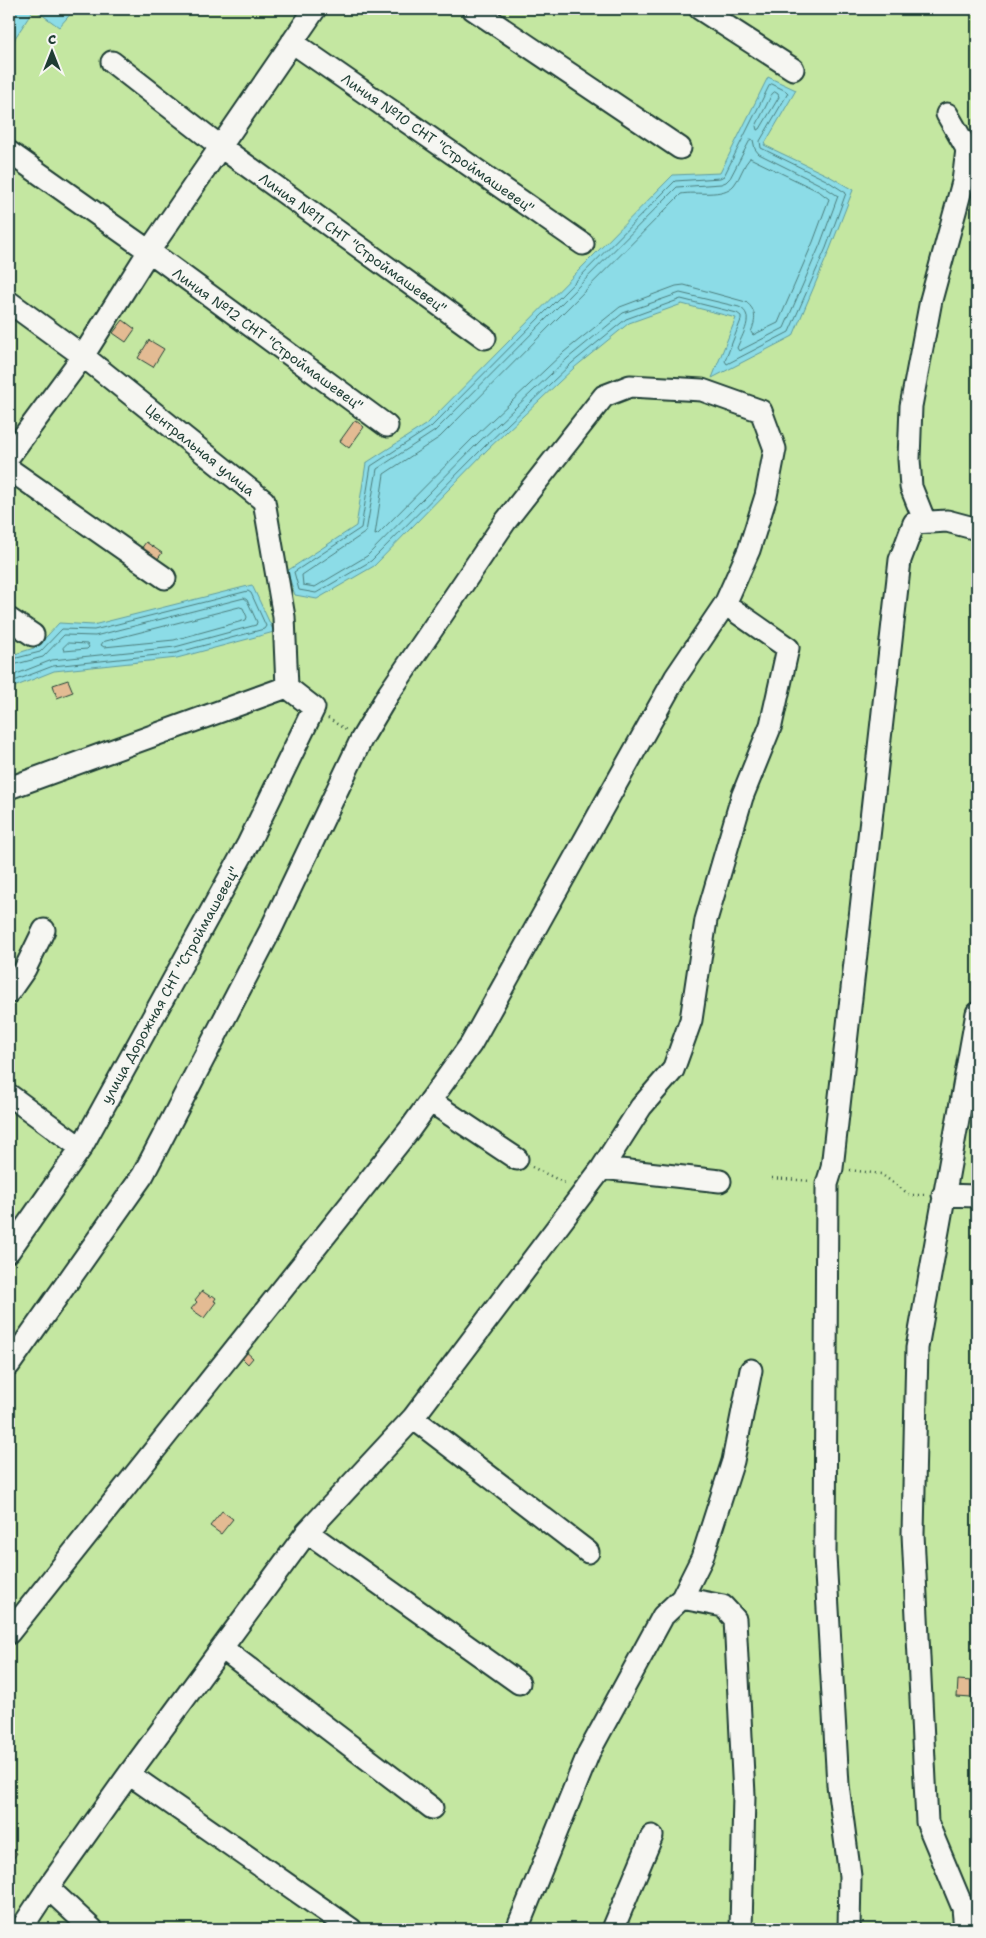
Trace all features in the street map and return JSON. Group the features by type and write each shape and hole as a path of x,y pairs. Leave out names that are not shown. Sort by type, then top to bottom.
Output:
{"street":[{"path":"9,456 83,356 149,251 315,9"},
{"path":"473,9 680,148"},
{"path":"700,9 793,69"},
{"name":"Линия №10 СНТ \"Строймашевец\"","path":"292,42 583,244"},
{"name":"Линия №11 СНТ \"Строймашевец\"","path":"112,62 220,147 486,338"},
{"path":"925,522 911,487 909,459 911,406 931,300 963,182 967,149 947,114"},
{"name":"Линия №12 СНТ \"Строймашевец\"","path":"9,152 149,251 387,426"},
{"name":"Центральная улица","path":"9,302 83,356 264,500 284,617 287,687"},
{"path":"9,1365 143,1176 270,931 361,740 389,693 505,522 604,396 630,386 702,390 761,411 775,449 766,496 749,550 725,604 675,678 471,1044 404,1137 9,1633"},
{"path":"9,469 165,578"},
{"path":"849,1929 850,1876 838,1785 825,1556 827,1184 832,1168 900,560 914,523 947,521 977,530"},
{"path":"21,1929 129,1774 307,1532 413,1418 602,1168 641,1108 673,1070 691,1020 706,920 742,797 771,725 788,648 725,604"},
{"path":"9,619 33,635"},
{"path":"9,788 287,687 314,708"},
{"name":"улица Дорожная СНТ \"Строймашевец\"","path":"9,1251 81,1148 248,844 314,708"},
{"path":"9,992 26,969 44,930"},
{"path":"965,1929 962,1908 927,1822 913,1534 917,1348 977,1013"},
{"path":"9,1095 81,1148"},
{"path":"430,1101 517,1159"},
{"path":"602,1168 720,1181"},
{"path":"943,1195 977,1196"},
{"path":"517,1929 589,1752 663,1616 682,1598 702,1558 733,1461 751,1370"},
{"path":"413,1418 588,1552"},
{"path":"307,1532 519,1683"},
{"path":"682,1598 723,1606 735,1620 744,1795 741,1929"},
{"path":"222,1648 432,1808"},
{"path":"129,1774 351,1929"},
{"path":"613,1929 652,1836"},
{"path":"48,1888 92,1929"}],"path":[{"path":"314,708 361,740"},
{"path":"517,1159 584,1192"},
{"path":"832,1168 881,1174 910,1196 943,1195"},
{"path":"772,1178 808,1180"}],"green space":[{"path":"9,9 977,9 977,1929 9,1929"}],"water":[{"path":"9,9 34,9 15,38 9,66"},
{"path":"34,9 75,9 59,27"},
{"path":"768,77 796,90 764,145 829,176 853,190 793,336 712,378 736,318 682,304 629,323 575,367 488,449 374,566 317,599 295,595 287,571 356,526 366,463 428,423 673,175 720,173"},
{"path":"252,585 274,632 177,658 54,671 9,689 9,656 37,647 59,623 93,625"}],"building":[{"path":"977,180 977,193 972,192"},
{"path":"123,320 135,329 126,342 113,333"},
{"path":"149,340 164,349 153,367 138,358"},
{"path":"355,420 364,427 349,448 340,441"},
{"path":"146,542 162,553 154,564 138,553"},
{"path":"68,680 73,692 57,698 53,685"},
{"path":"202,1291 216,1298 214,1301 216,1302 204,1318 191,1309"},
{"path":"243,1349 253,1358 248,1364 239,1355"},
{"path":"222,1511 233,1519 221,1534 210,1526"},
{"path":"958,1680 972,1681 971,1698 957,1697"},
{"path":"9,1848 17,1853 9,1865"}]}
